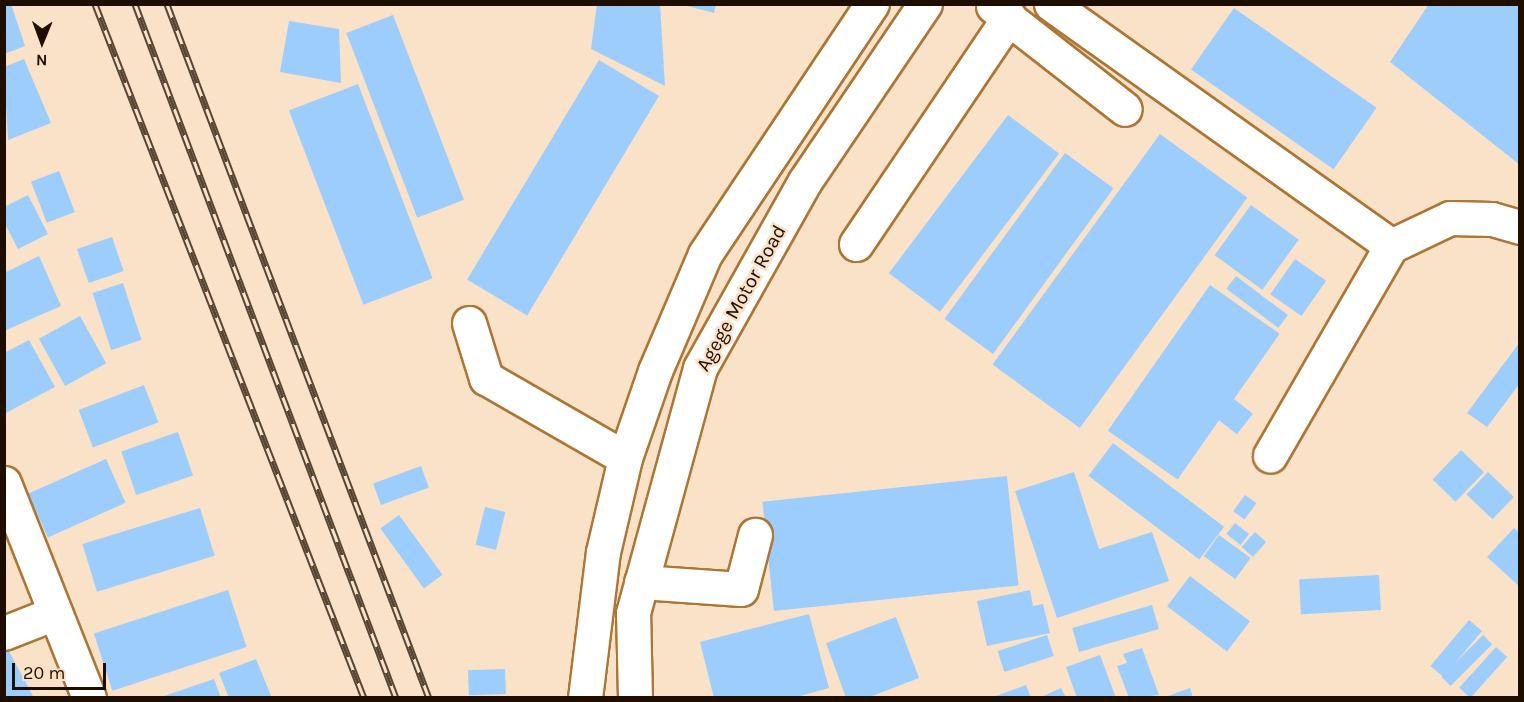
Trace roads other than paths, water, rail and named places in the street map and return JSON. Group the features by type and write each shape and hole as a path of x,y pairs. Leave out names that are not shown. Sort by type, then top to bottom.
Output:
{"main road":[{"path":"585,698 603,552 625,458 705,254 872,4"},
{"name":"Agege Motor Road","path":"635,698 633,613 700,368 805,181 925,4"},
{"path":"1051,4 1391,246"},
{"path":"856,244 1000,11 1125,109"},
{"path":"1270,456 1391,246 1450,218 1492,219 1520,227"},
{"path":"469,322 486,378 625,458"},
{"path":"4,483 89,698"},
{"path":"641,582 741,589 755,535"},
{"path":"4,633 55,612"}],"railway":[{"path":"95,4 364,698"},
{"path":"135,4 396,698"},
{"path":"167,4 429,698"}]}
